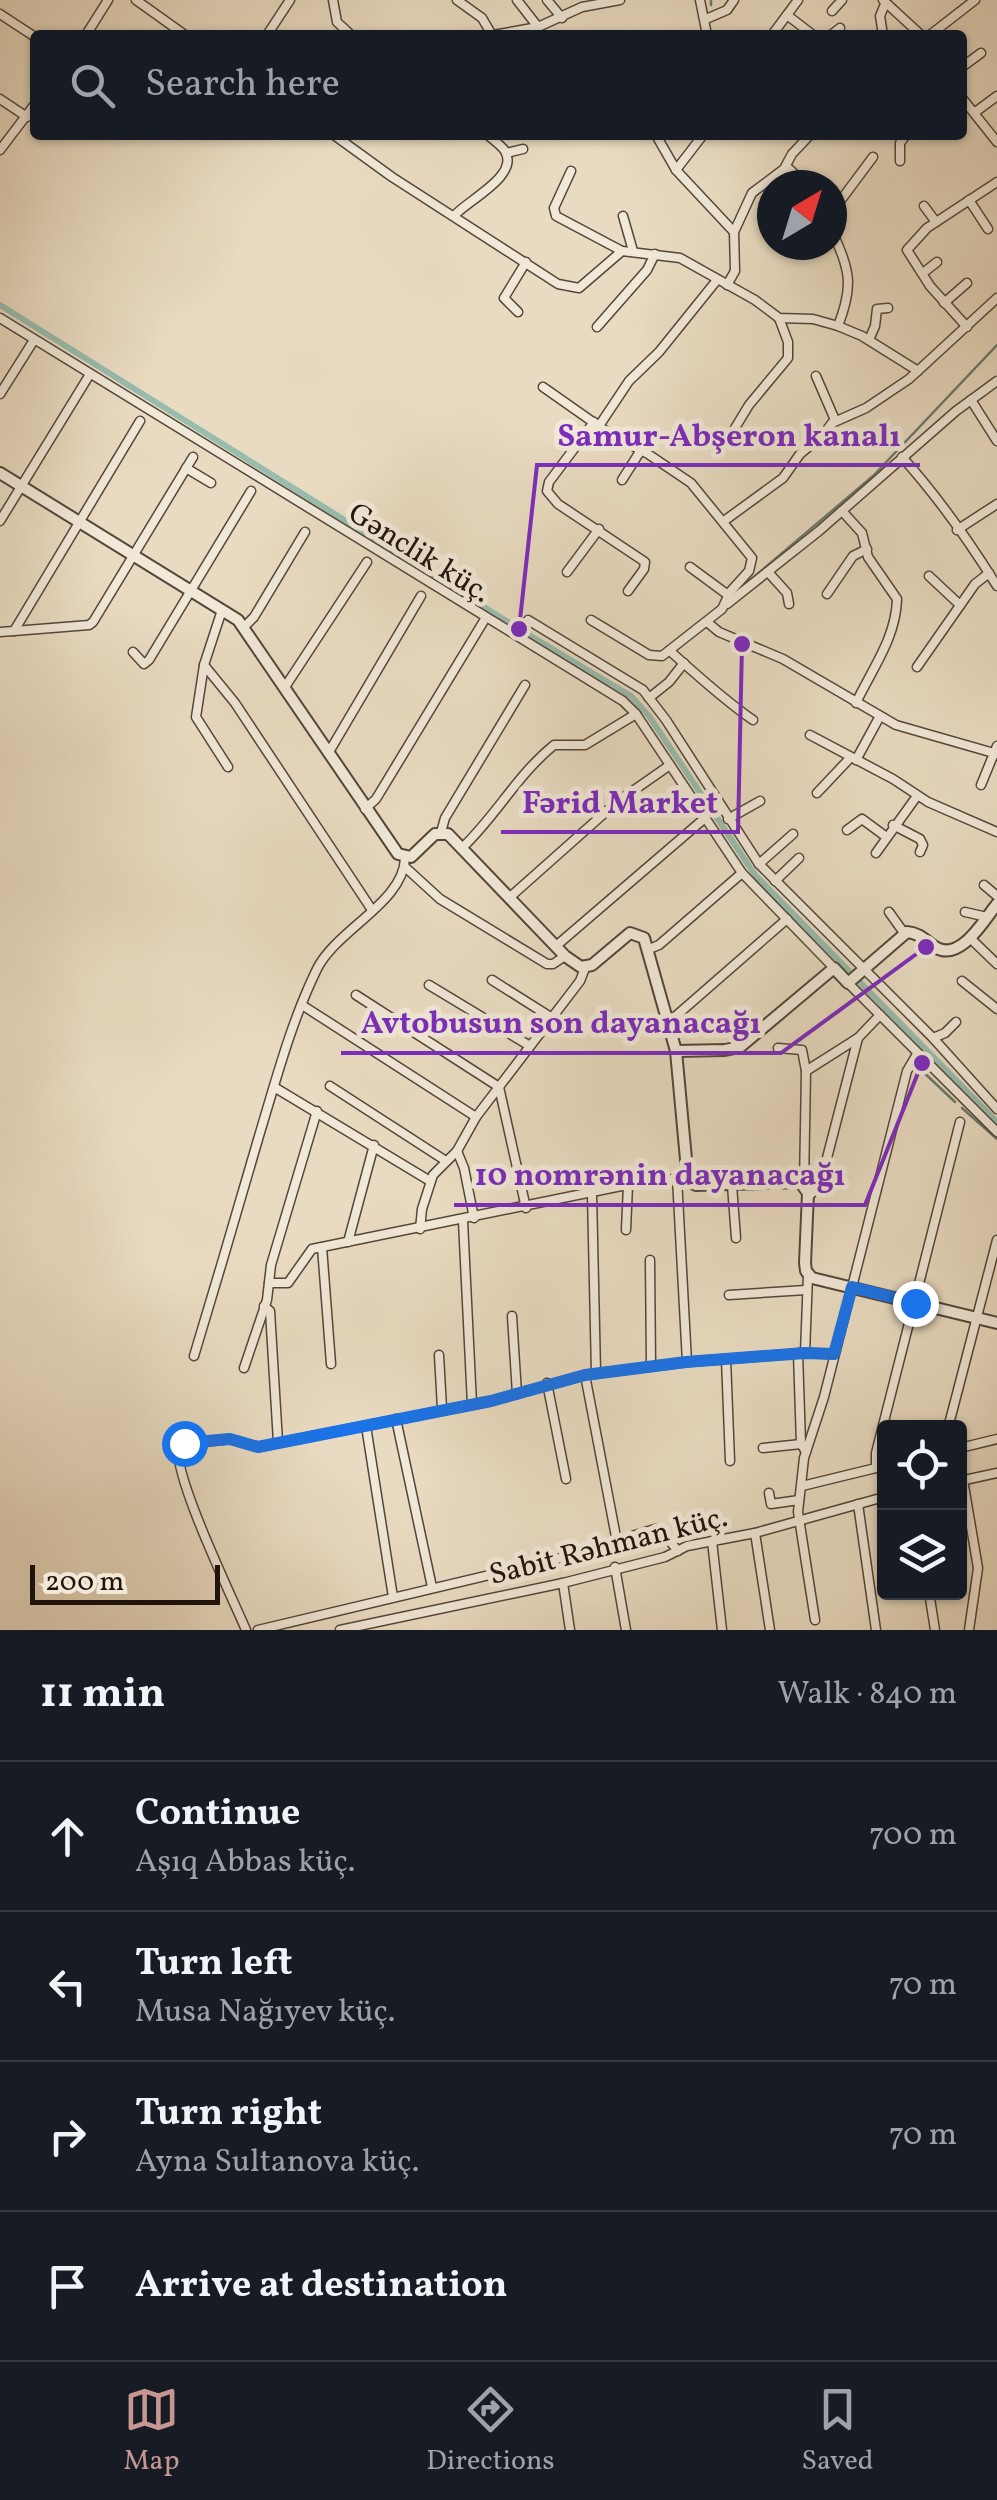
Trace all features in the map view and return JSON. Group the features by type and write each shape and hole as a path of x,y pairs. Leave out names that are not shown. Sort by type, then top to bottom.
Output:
{"street":[{"path":"89,30 108,0"},
{"path":"136,0 178,30"},
{"path":"269,30 290,0"},
{"path":"333,0 337,22 346,30"},
{"path":"457,0 482,18 490,30"},
{"path":"517,0 536,30 577,9 620,0"},
{"path":"547,0 562,18"},
{"path":"700,0 707,30"},
{"path":"706,19 727,10 734,0"},
{"path":"776,30 798,0"},
{"path":"832,11 842,0"},
{"path":"937,30 976,0"},
{"path":"882,30 880,16 884,2 915,30"},
{"path":"0,14 30,34"},
{"path":"787,15 806,30"},
{"path":"967,64 981,54"},
{"path":"974,113 997,96"},
{"path":"0,98 26,117"},
{"path":"967,105 997,142"},
{"path":"0,150 30,111"},
{"path":"341,140 558,284 579,288 622,251"},
{"path":"454,216 500,176 508,162 493,140"},
{"path":"659,140 676,170 734,232"},
{"path":"676,170 699,140"},
{"path":"727,285 734,271 734,232 755,188 786,166 803,140"},
{"path":"900,160 902,140"},
{"path":"506,154 523,148"},
{"path":"847,191 873,157"},
{"path":"786,166 790,170"},
{"path":"571,171 554,208 556,216 622,251 680,258 779,318 788,342 788,358 734,428"},
{"path":"967,327 944,303 907,250 936,222 997,182"},
{"path":"968,200 988,228"},
{"path":"924,206 936,222"},
{"path":"623,216 633,251"},
{"path":"597,327 647,270 655,254"},
{"path":"838,326 850,291 844,260"},
{"path":"518,312 504,294 526,262"},
{"path":"923,274 937,262"},
{"path":"628,591 645,562 558,504 546,491 549,482 629,381 659,352 717,280"},
{"path":"944,303 967,282"},
{"path":"724,521 783,478 804,450 836,420 866,408 918,371 997,298"},
{"path":"868,340 875,326 876,309 888,308"},
{"name":"Gənclik küç.","path":"0,318 485,619 608,690 636,714 742,873 834,968"},
{"path":"779,318 814,318 838,326 918,371"},
{"path":"0,394 34,340"},
{"path":"0,521 90,374"},
{"path":"816,376 836,420"},
{"path":"727,599 768,572 997,381"},
{"path":"542,387 691,483 753,562 707,622 662,656 649,654 591,620"},
{"path":"970,400 997,440"},
{"path":"14,631 140,421"},
{"path":"622,480 642,450"},
{"path":"0,632 89,625 193,456"},
{"path":"902,457 939,499 957,530 980,555 997,586"},
{"path":"186,468 211,482"},
{"path":"0,473 244,627 395,851 440,898 547,964 565,956"},
{"path":"133,652 144,664 149,660 251,490"},
{"path":"957,530 997,504"},
{"path":"842,511 862,534 872,564 894,593 898,605 886,648 867,676 856,703"},
{"path":"567,572 599,529"},
{"path":"244,627 254,617 305,532"},
{"path":"826,594 848,562 867,550"},
{"path":"285,686 367,562"},
{"path":"690,567 727,599"},
{"path":"768,572 787,593 790,604"},
{"path":"916,667 976,584 989,573"},
{"path":"928,576 960,605"},
{"path":"328,752 421,596"},
{"path":"222,610 204,665 196,716 228,767"},
{"path":"365,809 376,798 485,619"},
{"path":"528,620 626,678 650,698 759,864 856,975 880,1015 997,1132"},
{"path":"707,622 719,632 782,660 904,728 996,751 981,785"},
{"path":"670,652 753,720"},
{"path":"650,698 684,663"},
{"path":"204,665 235,703 372,910"},
{"path":"441,832 444,818 525,685"},
{"path":"462,848 530,767 554,745 564,742 581,746 636,714"},
{"path":"817,792 853,759 880,716"},
{"path":"810,736 917,796 997,832"},
{"path":"509,898 618,802 670,764"},
{"path":"876,853 917,796"},
{"path":"728,819 760,801"},
{"path":"556,946 704,818"},
{"path":"847,830 862,819 885,836"},
{"path":"893,825 920,839 920,852"},
{"path":"441,832 462,848 565,956 585,968"},
{"path":"194,1356 302,1005 328,952 392,891 405,862 441,832"},
{"path":"759,864 793,834"},
{"path":"775,881 799,858"},
{"path":"649,949 742,873"},
{"path":"984,885 997,896"},
{"path":"856,975 904,933 916,933 947,952 970,938 997,904"},
{"path":"889,912 904,933"},
{"path":"965,912 987,917"},
{"path":"670,1022 788,920"},
{"path":"420,1230 430,1180 457,1151 476,1117 580,981 585,968 630,933 644,938 676,1051 686,1362"},
{"path":"970,938 997,964"},
{"path":"676,1051 740,1047 834,968 856,975 933,1038 997,1109"},
{"path":"492,980 552,1018"},
{"path":"962,982 997,1009"},
{"path":"429,985 530,1046"},
{"path":"356,994 500,1087 526,1208"},
{"path":"302,1005 476,1117"},
{"path":"806,1071 858,1038 880,1015"},
{"path":"933,1038 956,1022"},
{"path":"808,1197 820,1185 858,1038"},
{"path":"778,1048 802,1050 806,1071 804,1185 808,1197 808,1275 802,1353 804,1448 798,1519 815,1620"},
{"path":"804,1448 834,1354 907,1071 917,1054"},
{"path":"330,1086 446,1160"},
{"path":"274,1087 430,1180"},
{"path":"244,1368 317,1111"},
{"path":"885,1420 960,1122"},
{"path":"348,1242 374,1145"},
{"path":"457,1151 474,1218"},
{"path":"269,1282 288,1283 308,1253 322,1247 628,1186 682,1178 696,1185 804,1185"},
{"path":"732,1185 736,1238"},
{"path":"626,1230 628,1186"},
{"path":"592,1194 596,1373"},
{"path":"463,1221 472,1404"},
{"path":"950,1420 997,1240"},
{"path":"322,1247 331,1364"},
{"path":"650,1260 650,1366"},
{"path":"808,1275 997,1323"},
{"path":"729,1295 806,1290"},
{"path":"264,1306 270,1311 278,1442"},
{"path":"512,1316 517,1394"},
{"path":"246,1630 187,1490 177,1449 184,1443 230,1439 253,1448 472,1404 596,1373 686,1362 834,1354"},
{"path":"438,1355 442,1408"},
{"path":"726,1359 730,1461"},
{"path":"585,1375 617,1542"},
{"path":"547,1383 566,1480"},
{"path":"396,1419 432,1586"},
{"path":"366,1426 393,1596"},
{"path":"967,1446 997,1439"},
{"path":"763,1448 804,1448"},
{"path":"802,1486 877,1468"},
{"path":"967,1480 997,1473"},
{"path":"769,1493 771,1504 799,1500"},
{"name":"Sabit Rəhman küç.","path":"340,1630 370,1627 563,1583 877,1499"},
{"path":"858,1504 876,1630"},
{"path":"967,1510 978,1568 969,1630"},
{"path":"258,1630 617,1542 655,1529 678,1551"},
{"path":"755,1533 770,1630"},
{"path":"712,1541 722,1630"},
{"path":"616,1568 626,1630"},
{"path":"563,1583 570,1630"},
{"path":"930,1600 934,1630"}],"waterway":[{"path":"711,0 711,5"},
{"path":"0,305 631,696 649,716 755,875 997,1122"},
{"path":"734,594 873,476 997,345"},
{"path":"917,1066 955,1102"},
{"path":"962,1108 997,1139"}],"place":[{"name":"Samur-Abşeron kanalı","path":"519,629"},
{"name":"Fərid Market","path":"742,644"},
{"name":"Avtobusun son dayanacağı","path":"926,947"},
{"name":"10 nomrənin dayanacağı","path":"922,1063"}],"route":[{"path":"184,1443 230,1439 253,1448 491,1401 585,1375 686,1362 834,1354 852,1287 915,1303"}]}
